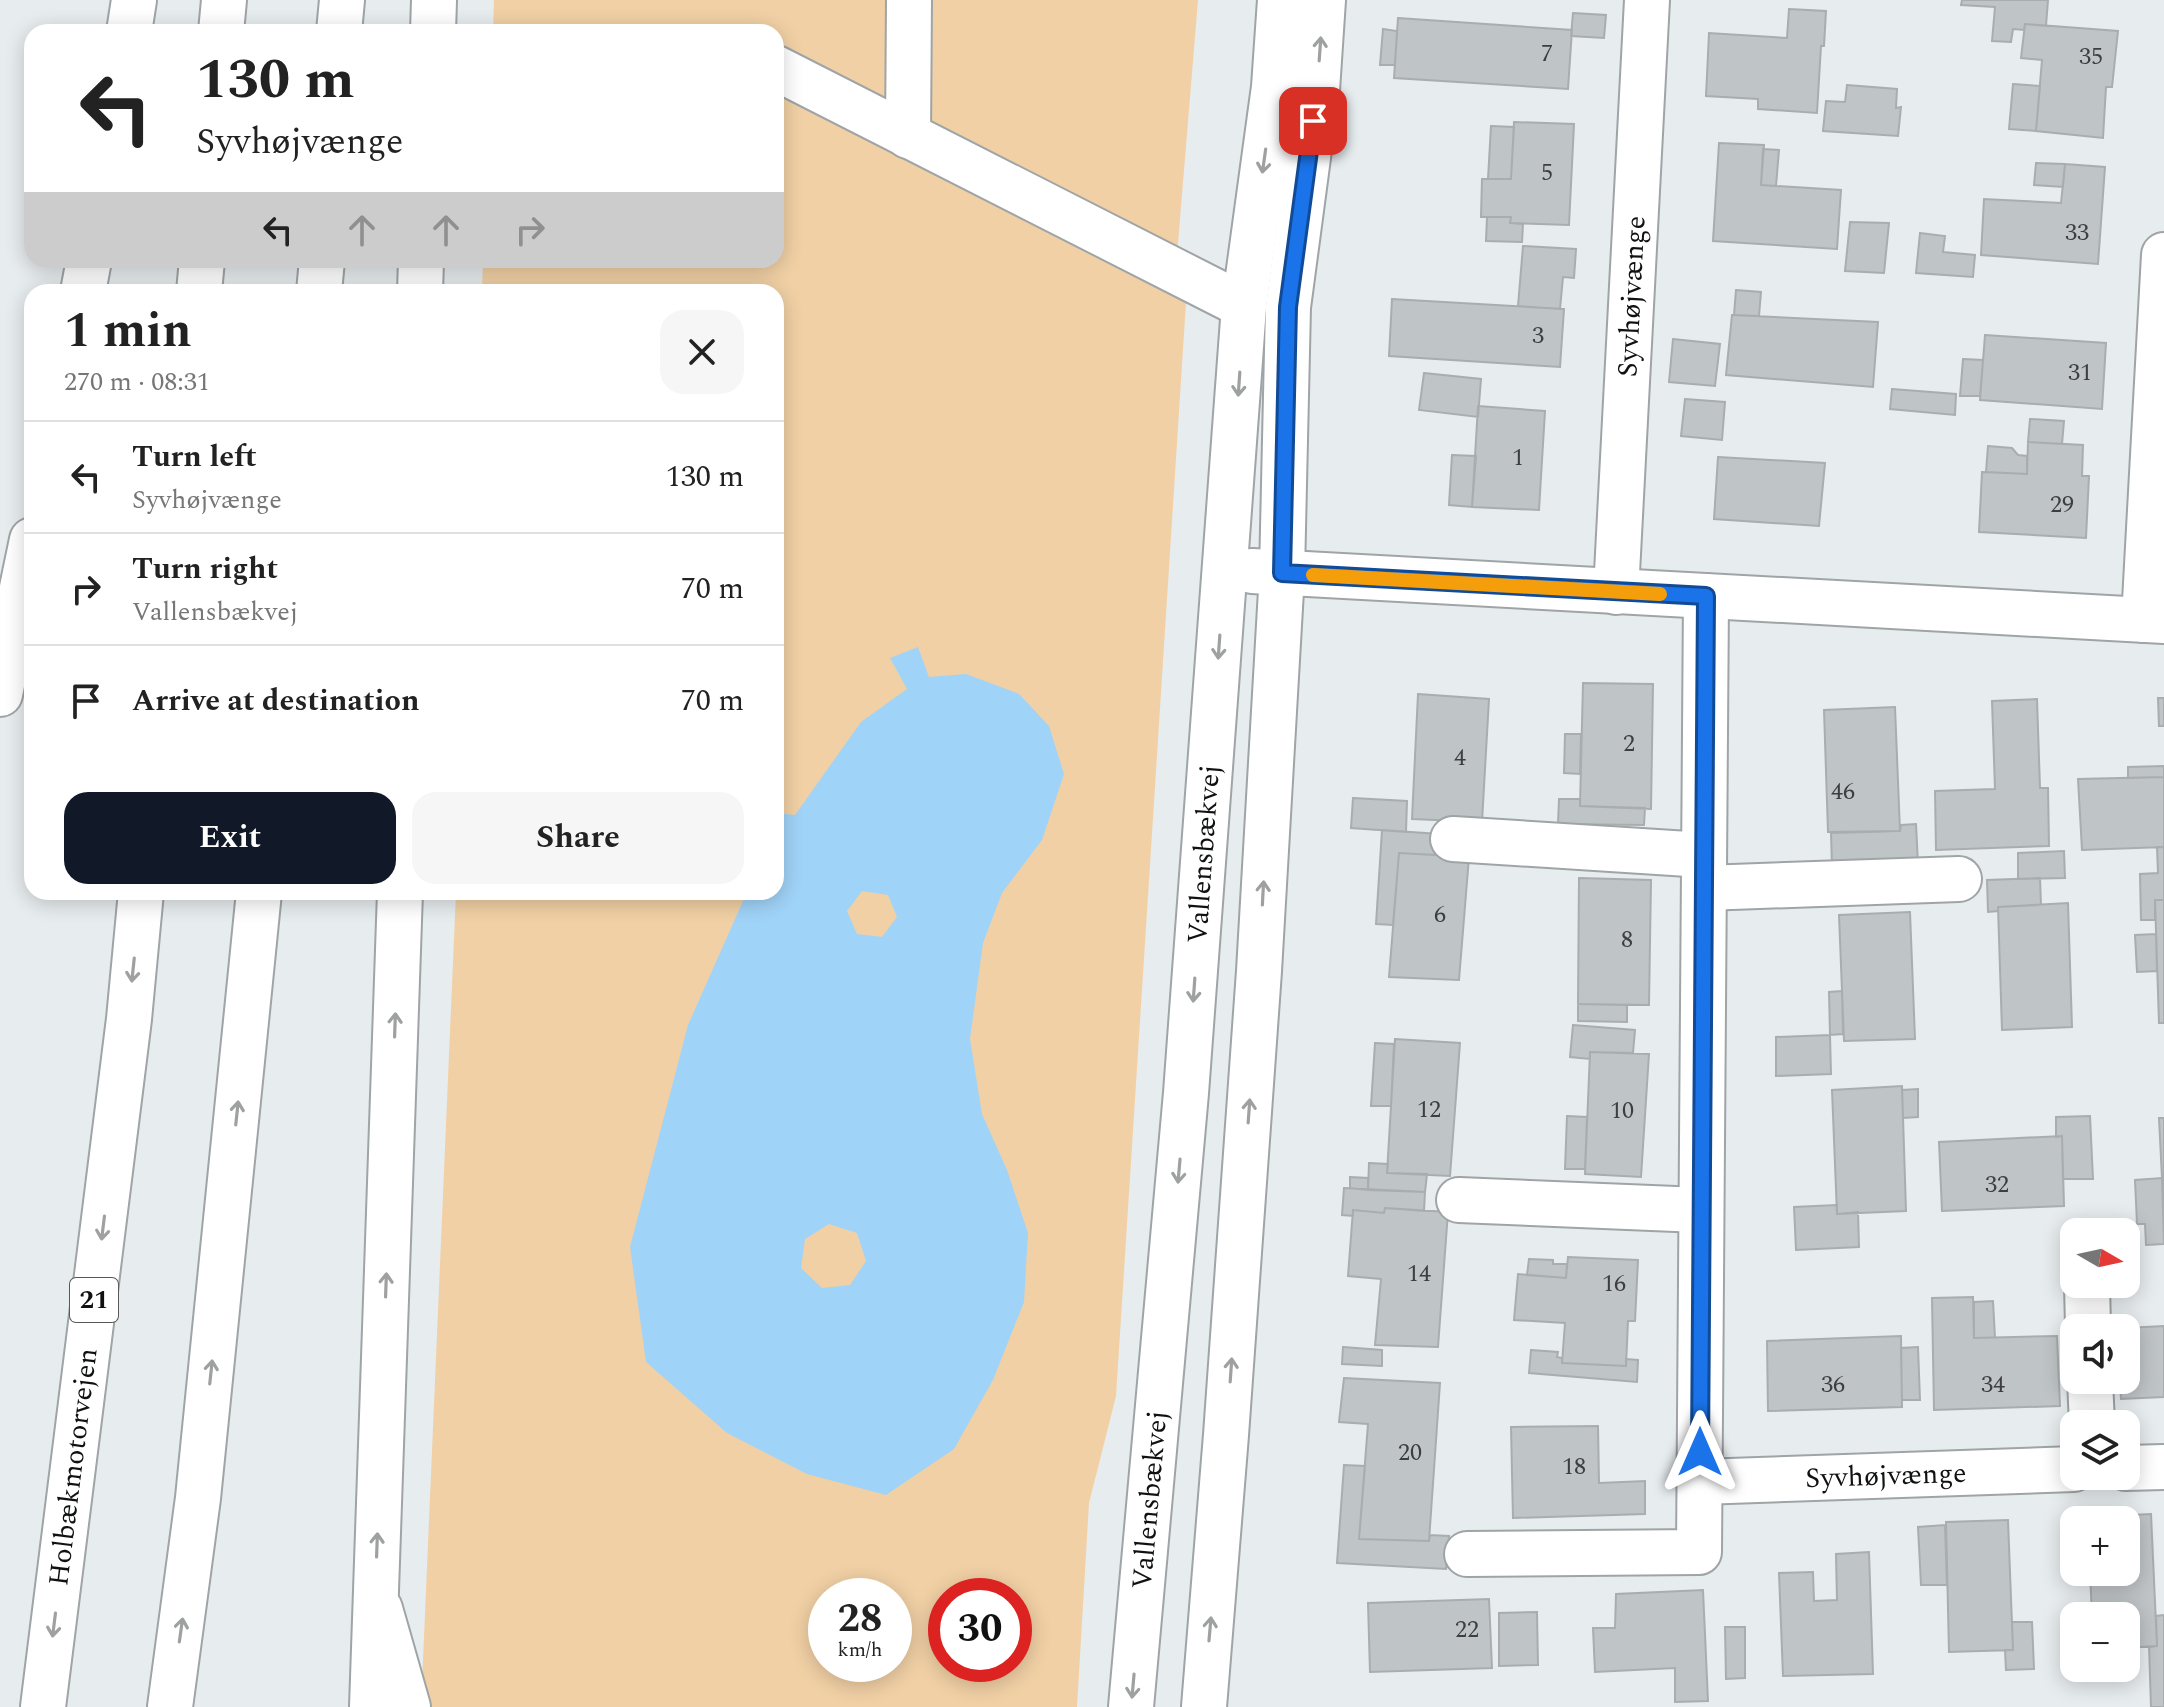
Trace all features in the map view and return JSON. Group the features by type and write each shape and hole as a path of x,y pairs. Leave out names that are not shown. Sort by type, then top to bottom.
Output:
{"main road":[{"path":"130,24 134,0"},
{"path":"222,24 224,0"},
{"path":"340,24 342,0"},
{"path":"433,24 434,0"},
{"path":"908,136 909,0"},
{"name":"Vallensbækvej","path":"1131,1707 1186,1093 1244,306 1274,87 1280,0"},
{"path":"1204,1707 1228,1420 1259,971 1282,573 1288,307 1317,90 1323,0"},
{"name":"Syvhøjvænge","path":"1616,592 1647,0"},
{"path":"784,72 1244,306"},
{"path":"1225,569 2154,620 2164,255"},
{"path":"0,694 24,578"},
{"path":"1467,1554 1699,1552 1706,596"},
{"path":"1453,839 1704,872 1959,879"},
{"name":"Holbækmotorvejen","path":"43,1707 127,1034 140,900"},
{"path":"170,1707 198,1498 258,900"},
{"path":"372,1707 400,900"},
{"path":"1459,1200 1700,1210"},
{"path":"2140,1468 2164,1467"},
{"name":"Syvhøjvænge","path":"1700,1482 2060,1469"},
{"path":"376,1592 408,1707"}],"shaded area":[{"path":"494,0 1198,0 1177,255 1163,289 1186,302 1116,1396 1089,1503 1077,1707 421,1707 456,900 784,900 784,284 482,284 483,268 784,268 784,24 493,24"}],"water":[{"path":"918,647 929,677 966,674 1019,694 1049,726 1064,774 1042,840 1002,893 983,943 970,1039 982,1114 1007,1170 1028,1233 1024,1302 993,1380 954,1449 886,1495 807,1474 727,1433 646,1362 630,1247 688,1025 743,900 784,900 784,814 795,815 861,722 907,689 890,658","holes":["862,891 888,895 897,917 882,937 857,934 847,911","829,1224 857,1233 866,1261 850,1285 822,1288 801,1268 805,1239"]}],"building":[{"path":"1962,0 2048,0 2046,26 2025,24 2024,30 2013,29 2011,42 1992,41 1995,7 1961,5"},
{"path":"1789,9 1826,11 1817,113 1758,109 1758,99 1706,96 1709,33 1787,38"},
{"path":"1573,13 1606,15 1604,38 1571,36"},
{"path":"1398,18 1572,30 1568,89 1394,78"},
{"path":"2025,24 2118,31 2112,87 2106,87 2103,138 2036,131 2042,60 2021,58"},
{"path":"1383,29 1397,31 1395,65 1380,65"},
{"path":"2013,84 2040,86 2036,131 2009,129"},
{"path":"1847,85 1897,89 1896,108 1901,107 1898,136 1823,131 1826,101 1845,102"},
{"path":"1514,122 1574,124 1569,225 1510,223 1511,217 1481,217 1482,179 1511,179"},
{"path":"1491,126 1514,127 1511,179 1488,179"},
{"path":"1719,143 1764,145 1761,185 1841,190 1837,249 1713,241"},
{"path":"1763,149 1779,150 1776,186 1761,185"},
{"path":"2036,163 2065,164 2063,187 2034,185"},
{"path":"2065,164 2105,167 2098,264 1981,255 1984,199 2061,203"},
{"path":"1487,217 1511,217 1510,223 1523,224 1522,242 1486,241"},
{"path":"1850,222 1889,223 1884,273 1845,271"},
{"path":"1920,233 1945,236 1943,252 1975,255 1973,277 1916,273"},
{"path":"1523,246 1576,249 1574,278 1563,277 1560,309 1518,306"},
{"path":"1736,290 1761,292 1759,316 1734,315"},
{"path":"1392,299 1564,309 1560,367 1389,356"},
{"path":"1732,315 1878,322 1873,387 1726,375"},
{"path":"1985,335 2106,343 2102,409 1980,400"},
{"path":"1673,339 1720,344 1715,386 1669,382"},
{"path":"1963,359 1983,360 1980,396 1960,396"},
{"path":"1424,373 1481,379 1478,417 1419,410"},
{"path":"1892,389 1956,394 1955,415 1890,409"},
{"path":"1685,399 1725,402 1722,440 1681,436"},
{"path":"1478,406 1545,411 1539,510 1472,507"},
{"path":"2030,419 2064,421 2062,444 2028,442"},
{"path":"2028,442 2083,445 2082,476 2089,476 2086,538 1979,532 1982,472 2027,474"},
{"path":"1988,446 2012,448 2018,455 2027,456 2027,474 1986,472"},
{"path":"1452,455 1476,456 1472,507 1449,505"},
{"path":"1718,457 1825,463 1819,526 1714,519"},
{"path":"1583,683 1653,684 1651,809 1580,806"},
{"path":"1418,694 1489,699 1482,822 1412,819"},
{"path":"2158,698 2164,698 2164,726 2159,726"},
{"path":"2037,699 2040,788 2048,788 2049,846 1936,850 1935,791 1995,789 1992,701"},
{"path":"1895,707 1900,831 1828,832 1824,710"},
{"path":"1565,734 1581,734 1580,774 1564,773"},
{"path":"2164,766 2164,777 2128,778 2128,767"},
{"path":"2164,777 2164,847 2082,850 2078,779"},
{"path":"1353,798 1407,801 1406,832 1351,828"},
{"path":"1559,799 1580,799 1580,806 1645,808 1644,825 1558,824"},
{"path":"1916,824 1918,864 1832,866 1831,833 1900,831 1901,825"},
{"path":"1382,830 1439,834 1437,855 1399,853 1393,925 1376,924"},
{"path":"2157,847 2164,847 2164,900 2155,900 2155,920 2141,920 2140,874 2158,873"},
{"path":"2064,851 2065,878 2018,879 2018,853"},
{"path":"1399,853 1469,857 1459,980 1389,977"},
{"path":"1579,878 1651,880 1649,1005 1578,1004"},
{"path":"2040,878 2041,905 1998,907 1998,911 1988,912 1987,880"},
{"path":"2155,900 2164,900 2164,1023 2159,1023"},
{"path":"2068,903 2072,1027 2002,1030 1998,907"},
{"path":"1910,912 1915,1039 1844,1041 1839,915"},
{"path":"2156,934 2157,971 2137,972 2135,935"},
{"path":"1842,991 1843,1034 1830,1035 1829,992"},
{"path":"1578,1004 1627,1005 1627,1022 1578,1021"},
{"path":"1573,1025 1635,1030 1633,1053 1590,1052 1590,1059 1570,1057"},
{"path":"1830,1035 1831,1074 1776,1076 1776,1037"},
{"path":"1395,1039 1460,1043 1450,1176 1387,1173"},
{"path":"1375,1043 1394,1044 1391,1106 1371,1106"},
{"path":"1590,1052 1649,1054 1641,1177 1585,1174"},
{"path":"1902,1086 1906,1211 1837,1214 1832,1090"},
{"path":"1918,1089 1918,1117 1903,1118 1902,1090"},
{"path":"1567,1116 1587,1117 1585,1169 1565,1169"},
{"path":"2090,1116 2093,1179 2063,1179 2062,1136 2056,1137 2056,1117"},
{"path":"2159,1118 2164,1118 2164,1223 2162,1178"},
{"path":"2062,1136 2064,1206 1942,1211 1939,1142"},
{"path":"1369,1163 1388,1164 1387,1173 1427,1174 1425,1192 1368,1190"},
{"path":"1350,1177 1368,1178 1368,1190 1350,1188"},
{"path":"2162,1178 2164,1244 2146,1245 2145,1224 2140,1224 2140,1218 2137,1218 2135,1180"},
{"path":"1344,1188 1425,1192 1424,1211 1385,1208 1384,1213 1353,1210 1353,1216 1342,1215"},
{"path":"1837,1205 1837,1214 1858,1212 1859,1247 1796,1250 1794,1207"},
{"path":"1385,1208 1448,1212 1438,1347 1375,1345 1381,1279 1348,1276 1353,1210 1384,1213"},
{"path":"1568,1257 1638,1260 1635,1321 1628,1321 1626,1366 1562,1363 1565,1323 1514,1320 1518,1274 1566,1278"},
{"path":"1529,1259 1567,1264 1566,1278 1527,1275"},
{"path":"1973,1297 1974,1338 2057,1336 2060,1406 1934,1410 1932,1298"},
{"path":"1993,1301 1995,1338 1974,1338 1974,1302"},
{"path":"2164,1326 2164,1397 2121,1399 2121,1394 2140,1394 2140,1327"},
{"path":"1901,1336 1902,1407 1768,1411 1767,1341"},
{"path":"1343,1347 1382,1350 1382,1366 1342,1364"},
{"path":"1918,1347 1920,1400 1902,1400 1901,1348"},
{"path":"1531,1350 1558,1352 1557,1357 1562,1358 1562,1363 1626,1366 1626,1359 1638,1360 1637,1382 1529,1373"},
{"path":"1344,1378 1440,1383 1429,1541 1359,1539 1368,1424 1339,1422"},
{"path":"1598,1426 1599,1483 1645,1481 1645,1514 1513,1518 1511,1427"},
{"path":"1344,1465 1365,1466 1359,1539 1429,1541 1430,1535 1449,1536 1446,1569 1337,1563"},
{"path":"2151,1514 2157,1646 2140,1647 2140,1602 2091,1602 2091,1586 2140,1586 2140,1515"},
{"path":"2008,1520 2013,1650 1949,1652 1946,1522"},
{"path":"1945,1525 1947,1585 1921,1585 1918,1527"},
{"path":"1869,1552 1873,1674 1783,1676 1779,1573 1813,1572 1814,1601 1837,1600 1836,1554"},
{"path":"1703,1590 1708,1701 1675,1702 1675,1668 1595,1672 1593,1628 1615,1628 1616,1594"},
{"path":"1489,1599 1492,1668 1370,1672 1368,1603"},
{"path":"1537,1612 1538,1665 1499,1666 1499,1613"},
{"path":"2164,1615 2164,1707 2151,1707 2149,1647 2157,1646 2156,1616"},
{"path":"2012,1622 2032,1622 2034,1669 2006,1670 2005,1650 2013,1650"},
{"path":"1725,1627 1745,1627 1745,1678 1726,1679"}],"slow traffic":[{"path":"1313,575 1660,594"}],"route":[{"path":"1313,121 1288,307 1282,573 1706,596 1700,1452"}]}
